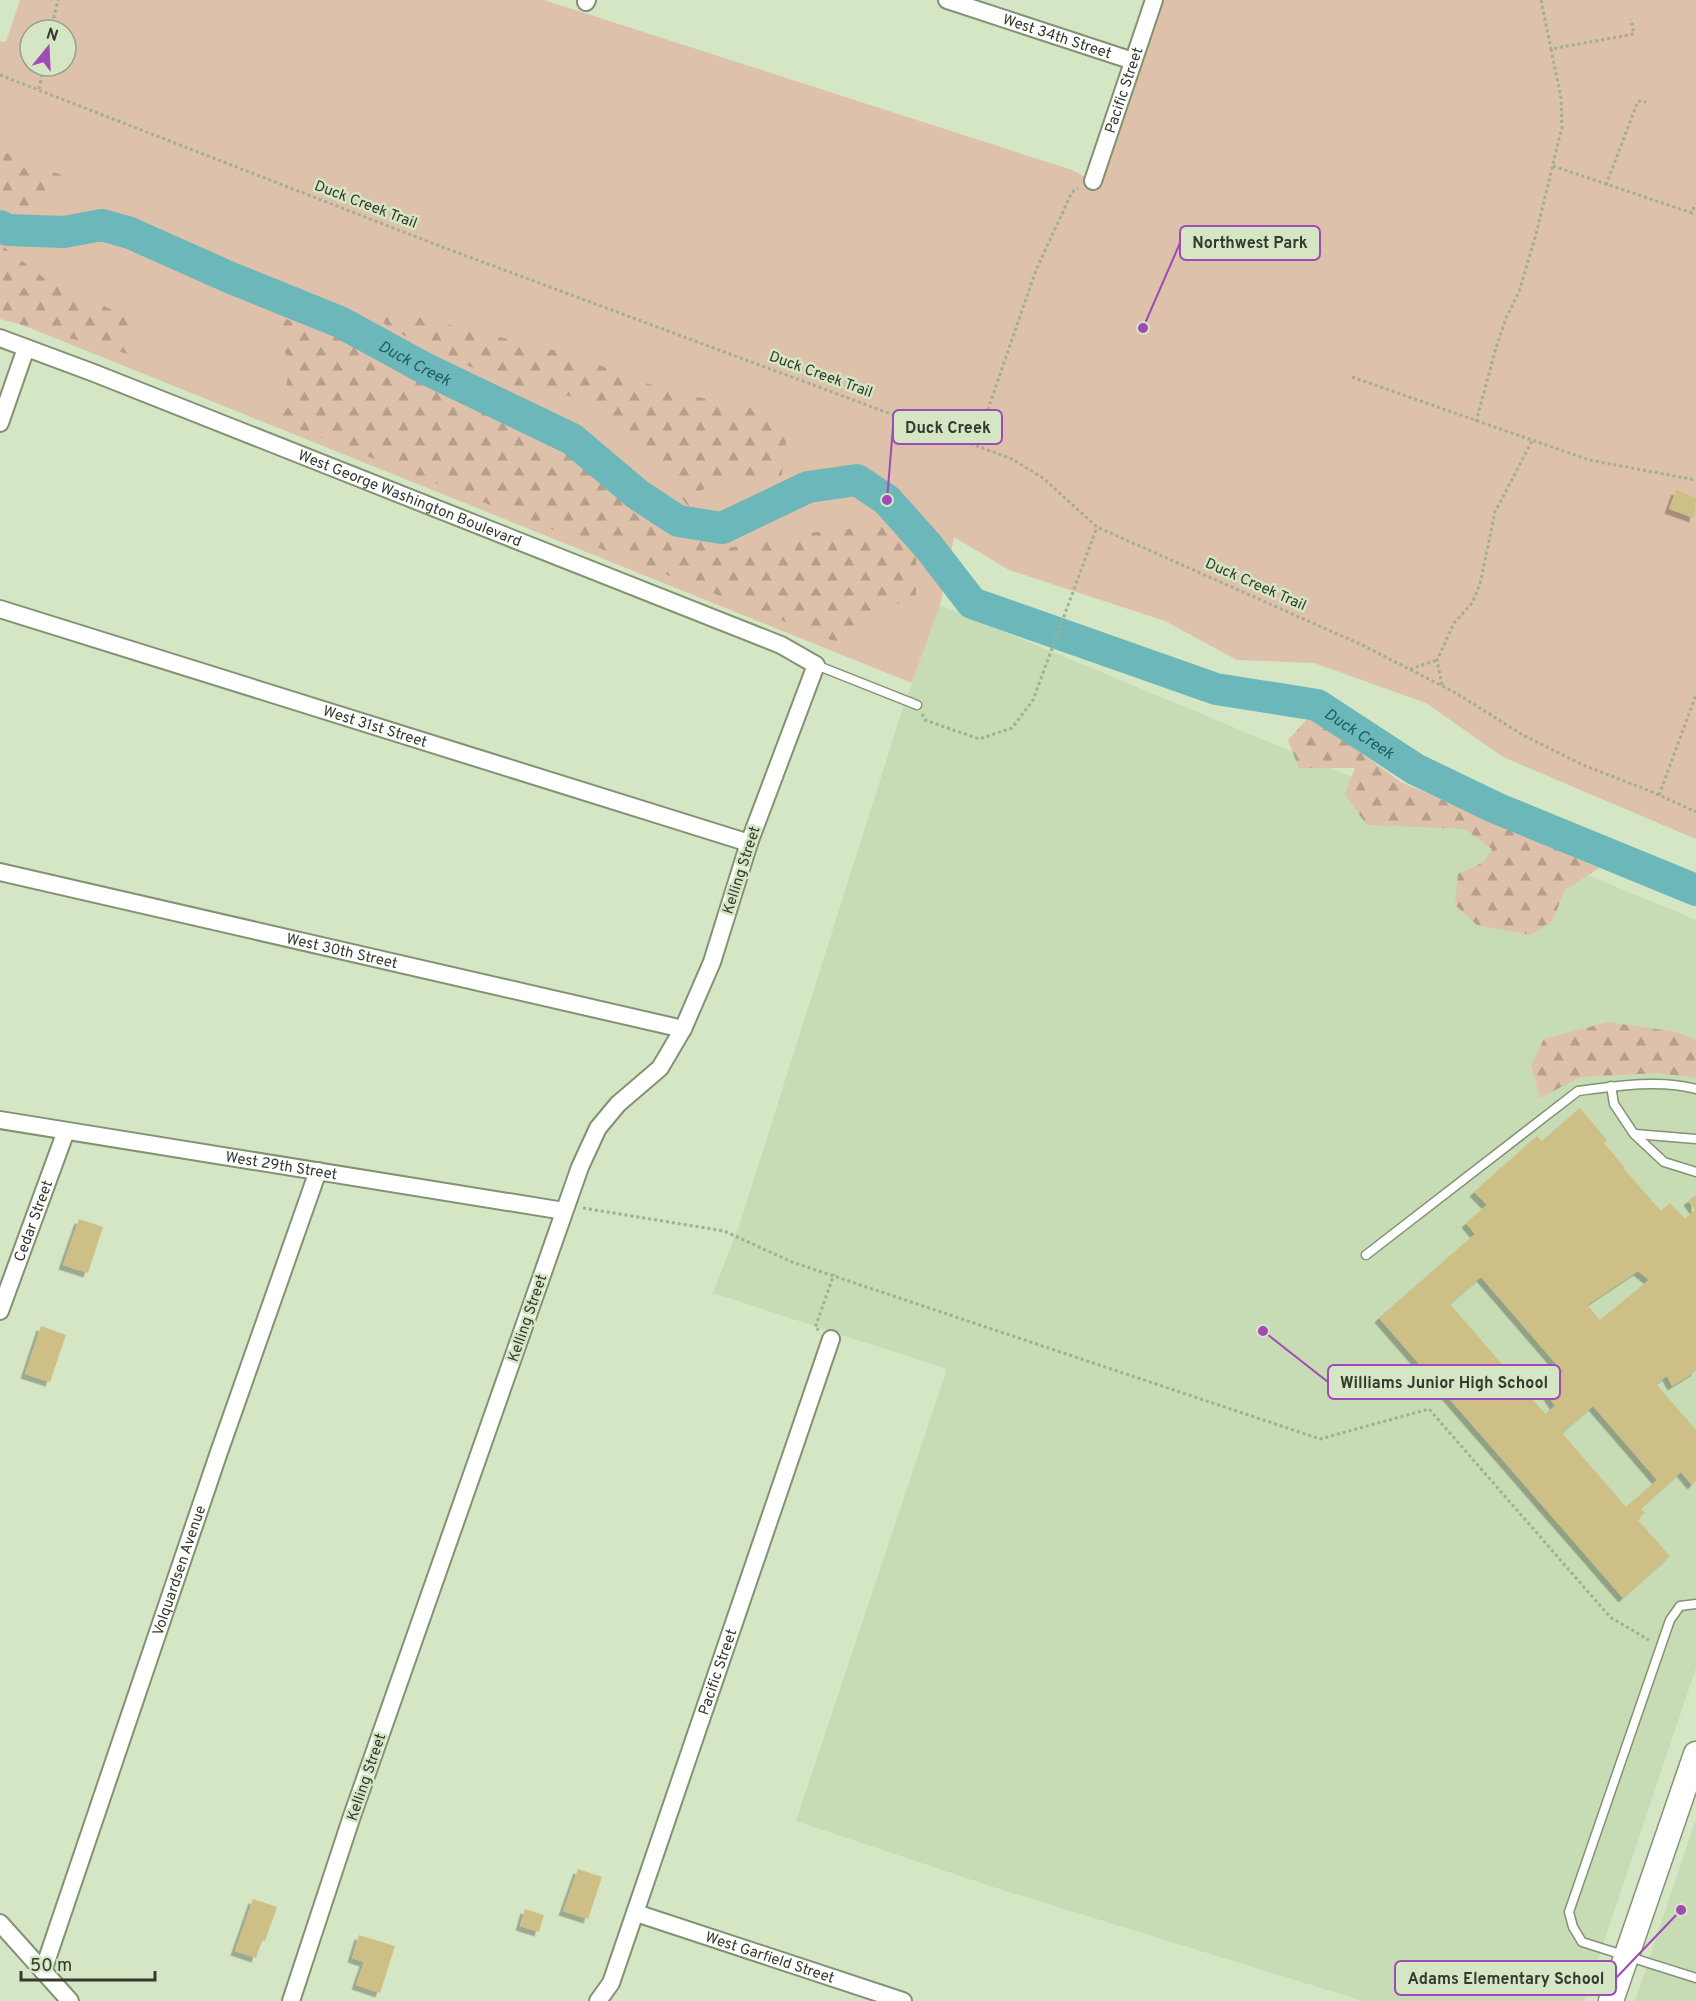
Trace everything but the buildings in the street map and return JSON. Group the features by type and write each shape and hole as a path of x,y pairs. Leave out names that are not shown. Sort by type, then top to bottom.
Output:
{"main road":[{"path":"1611,2001 1696,1754"}],"street":[{"name":"West 34th Street","path":"947,0 1133,61"},
{"name":"Pacific Street","path":"1093,181 1154,0"},
{"name":"West George Washington Boulevard","path":"0,338 781,645 816,665"},
{"path":"0,423 26,348"},
{"name":"West 31st Street","path":"0,609 749,843"},
{"name":"Kelling Street","path":"291,2001 352,1816 580,1167 598,1128 618,1104 660,1068 683,1029 712,962 749,843 816,665"},
{"name":"West 30th Street","path":"0,872 683,1029"},
{"name":"West 29th Street","path":"0,1120 564,1211"},
{"name":"Cedar Street","path":"0,1311 66,1131"},
{"name":"Volquardsen Avenue","path":"43,1971 218,1455 318,1171"},
{"name":"Pacific Street","path":"598,2001 611,1983 636,1913 831,1339"},
{"name":"West Garfield Street","path":"636,1913 903,2001"},
{"path":"0,1923 70,2001"}],"lane":[{"path":"816,665 917,705"},
{"path":"1366,1255 1578,1091 1611,1086 1681,1084 1696,1089"},
{"path":"1611,1086 1614,1104 1634,1134 1664,1162 1696,1172"},
{"path":"1634,1134 1696,1139"},
{"path":"1696,1604 1680,1605 1670,1620 1569,1912 1573,1927 1582,1942 1696,1978"}],"path":[{"path":"54,18 58,0"},
{"path":"1476,422 1495,351 1506,318 1519,292 1536,234 1562,127 1561,98 1541,0"},
{"path":"1551,49 1634,33 1631,19"},
{"name":"Duck Creek Trail","path":"0,75 437,245 1012,459 1043,478 1097,527 1352,640 1442,685 1523,735 1583,765 1696,812"},
{"path":"39,89 41,78"},
{"path":"1606,184 1638,101 1646,102"},
{"path":"1553,166 1692,213 1695,204"},
{"path":"976,444 1036,270 1072,192 1093,181"},
{"path":"1352,377 1589,460 1696,480"},
{"path":"1442,685 1437,660 1454,623 1472,603 1476,594 1495,512 1532,440"},
{"path":"917,705 925,720 979,739 1012,728 1033,700 1097,527"},
{"path":"1410,669 1437,660"},
{"path":"1659,795 1696,695"},
{"path":"564,1211 580,1207 724,1231 740,1236 792,1262 834,1274 1320,1439 1429,1409 1610,1617 1660,1648"},
{"path":"831,1339 815,1328 834,1274"}],"shaded area":[{"path":"940,605 1696,920 1696,1668 1584,2001 1363,2001 990,1886 796,1821 947,1369 713,1293 740,1223 900,717"},
{"path":"1696,1819 1696,2001 1635,2001"}],"green space":[{"path":"20,0 544,0 1072,170 1093,181 1154,0 1696,0 1696,839 1503,757 1426,703 1314,663 1237,660 1165,621 1009,570 954,537 940,605 912,683 0,316 0,41 6,42"},
{"path":"0,150 73,180 37,215 0,208"},
{"path":"0,244 48,281 126,316 135,356 0,319"},
{"path":"260,310 354,343 553,440 642,520 728,548 807,533 889,525 916,555 916,595 858,623 844,645 281,422 290,361"},
{"path":"401,313 570,354 665,390 769,412 787,435 781,479 711,480 689,507 626,430 571,396 522,390 413,341 370,315"},
{"path":"1310,716 1401,782 1599,868 1565,890 1552,921 1531,935 1477,925 1455,905 1458,874 1484,862 1492,849 1465,829 1367,825 1345,795 1355,768 1299,768 1288,740"},
{"path":"1608,1022 1677,1032 1696,1040 1696,1078 1659,1073 1580,1077 1540,1098 1531,1065 1544,1039"}],"waterway":[{"name":"Duck Creek","path":"0,226 8,230 64,232 102,225 130,233 231,278 340,322 426,369 572,439 637,494 678,521 722,528 808,487 857,480 887,500 928,546 972,603 1216,689 1317,705 1415,769 1496,808 1696,890"}],"place":[{"name":"Northwest Park","path":"1143,328"},
{"name":"Duck Creek","path":"887,500"},
{"name":"Williams Junior High School","path":"1263,1331"},
{"name":"Adams Elementary School","path":"1681,1910"}]}
